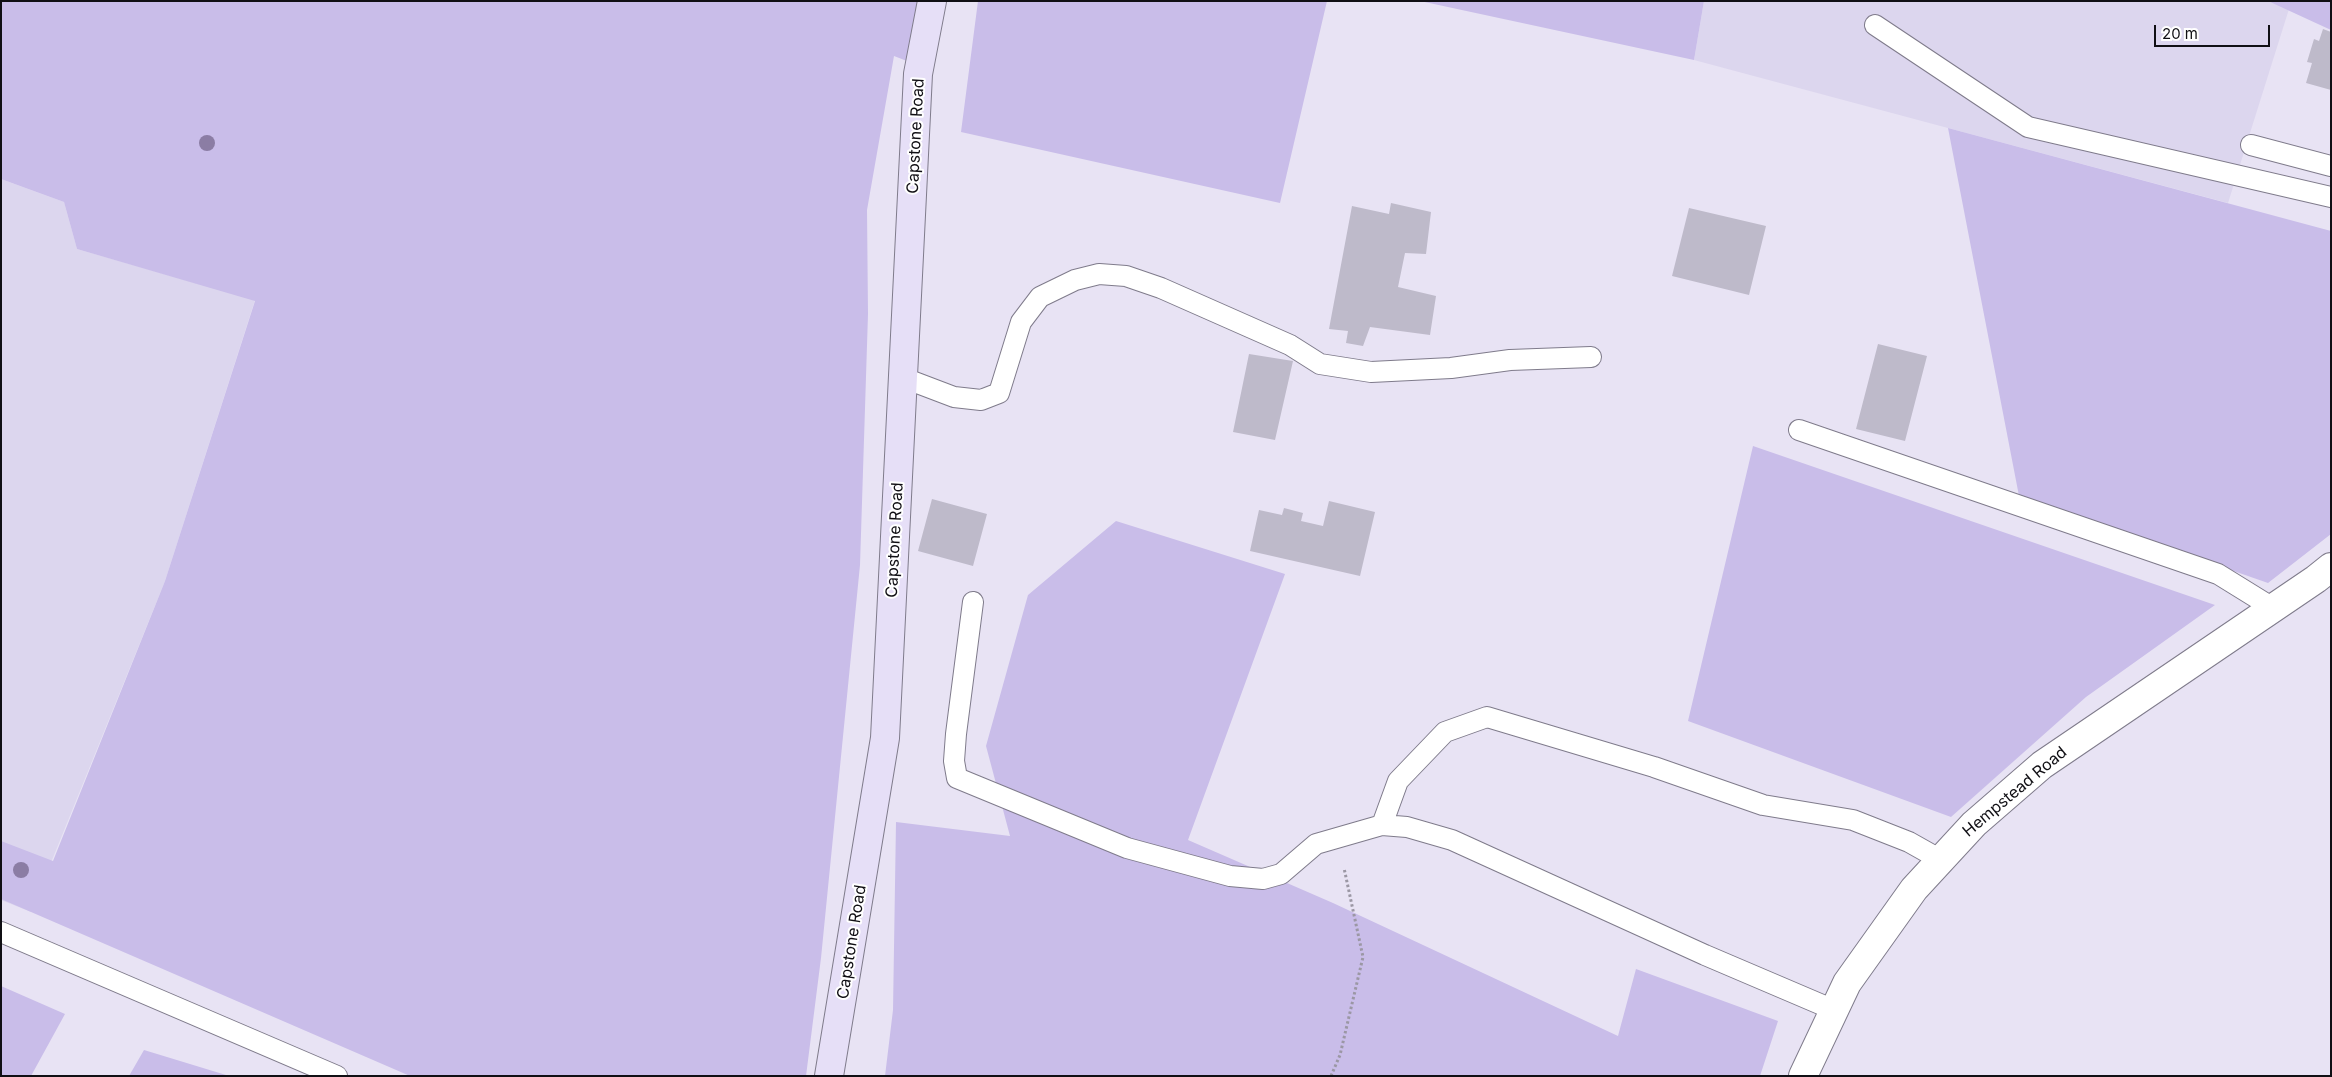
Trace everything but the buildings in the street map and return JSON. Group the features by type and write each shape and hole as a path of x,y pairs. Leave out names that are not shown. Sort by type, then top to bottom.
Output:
{"street":[{"name":"Capstone Road","path":"829,1076 885,738 918,74 932,1"},
{"name":"Hempstead Road","path":"1803,1076 1847,984 1914,889 1974,824 2042,765 2273,608 2326,576"}],"lane":[{"path":"1875,25 2028,127 2331,198"},
{"path":"2251,145 2331,166"},
{"path":"904,378 954,398 981,400 999,393 1021,322 1040,297 1075,280 1100,274 1126,276 1161,288 1282,341 1320,364 1371,372 1451,368 1510,360 1591,357"},
{"path":"1798,430 2218,574 2273,608"},
{"path":"973,602 956,734 954,761 956,778 1127,848 1230,876 1263,879 1282,874 1316,844 1382,825 1407,827 1452,840 1705,955 1834,1010"},
{"path":"1382,825 1398,781 1445,732 1487,717 1654,766 1763,805 1854,820 1909,842 1941,860"},
{"path":"1,932 337,1076"}],"path":[{"path":"1331,1076 1340,1055 1364,958 1338,838"}],"shaded area":[{"path":"1,1 919,1 907,61 894,56 867,210 868,314 860,565 821,958 806,1076 410,1076 1,899 1,841 53,861 165,581 255,301 77,249 64,202 1,179"},
{"path":"978,1 1327,1 1280,203 961,132"},
{"path":"1420,1 1704,1 1694,60"},
{"path":"1704,1 2268,1 2289,9 2228,203 1694,60"},
{"path":"2268,1 2331,1 2331,30"},
{"path":"1948,128 2331,231 2331,534 2268,583 2019,496"},
{"path":"1,179 64,202 77,249 255,300 165,581 31,912 1,900"},
{"path":"1753,446 2215,605 2086,697 1951,817 1688,721"},
{"path":"1116,521 1285,574 1188,840 1333,903 1618,1036 1636,969 1778,1021 1760,1076 885,1076 893,1010 896,822 1010,836 986,746 1028,595"},
{"path":"1,986 65,1014 31,1076 1,1076"},
{"path":"144,1050 226,1075 226,1076 129,1076"}]}
